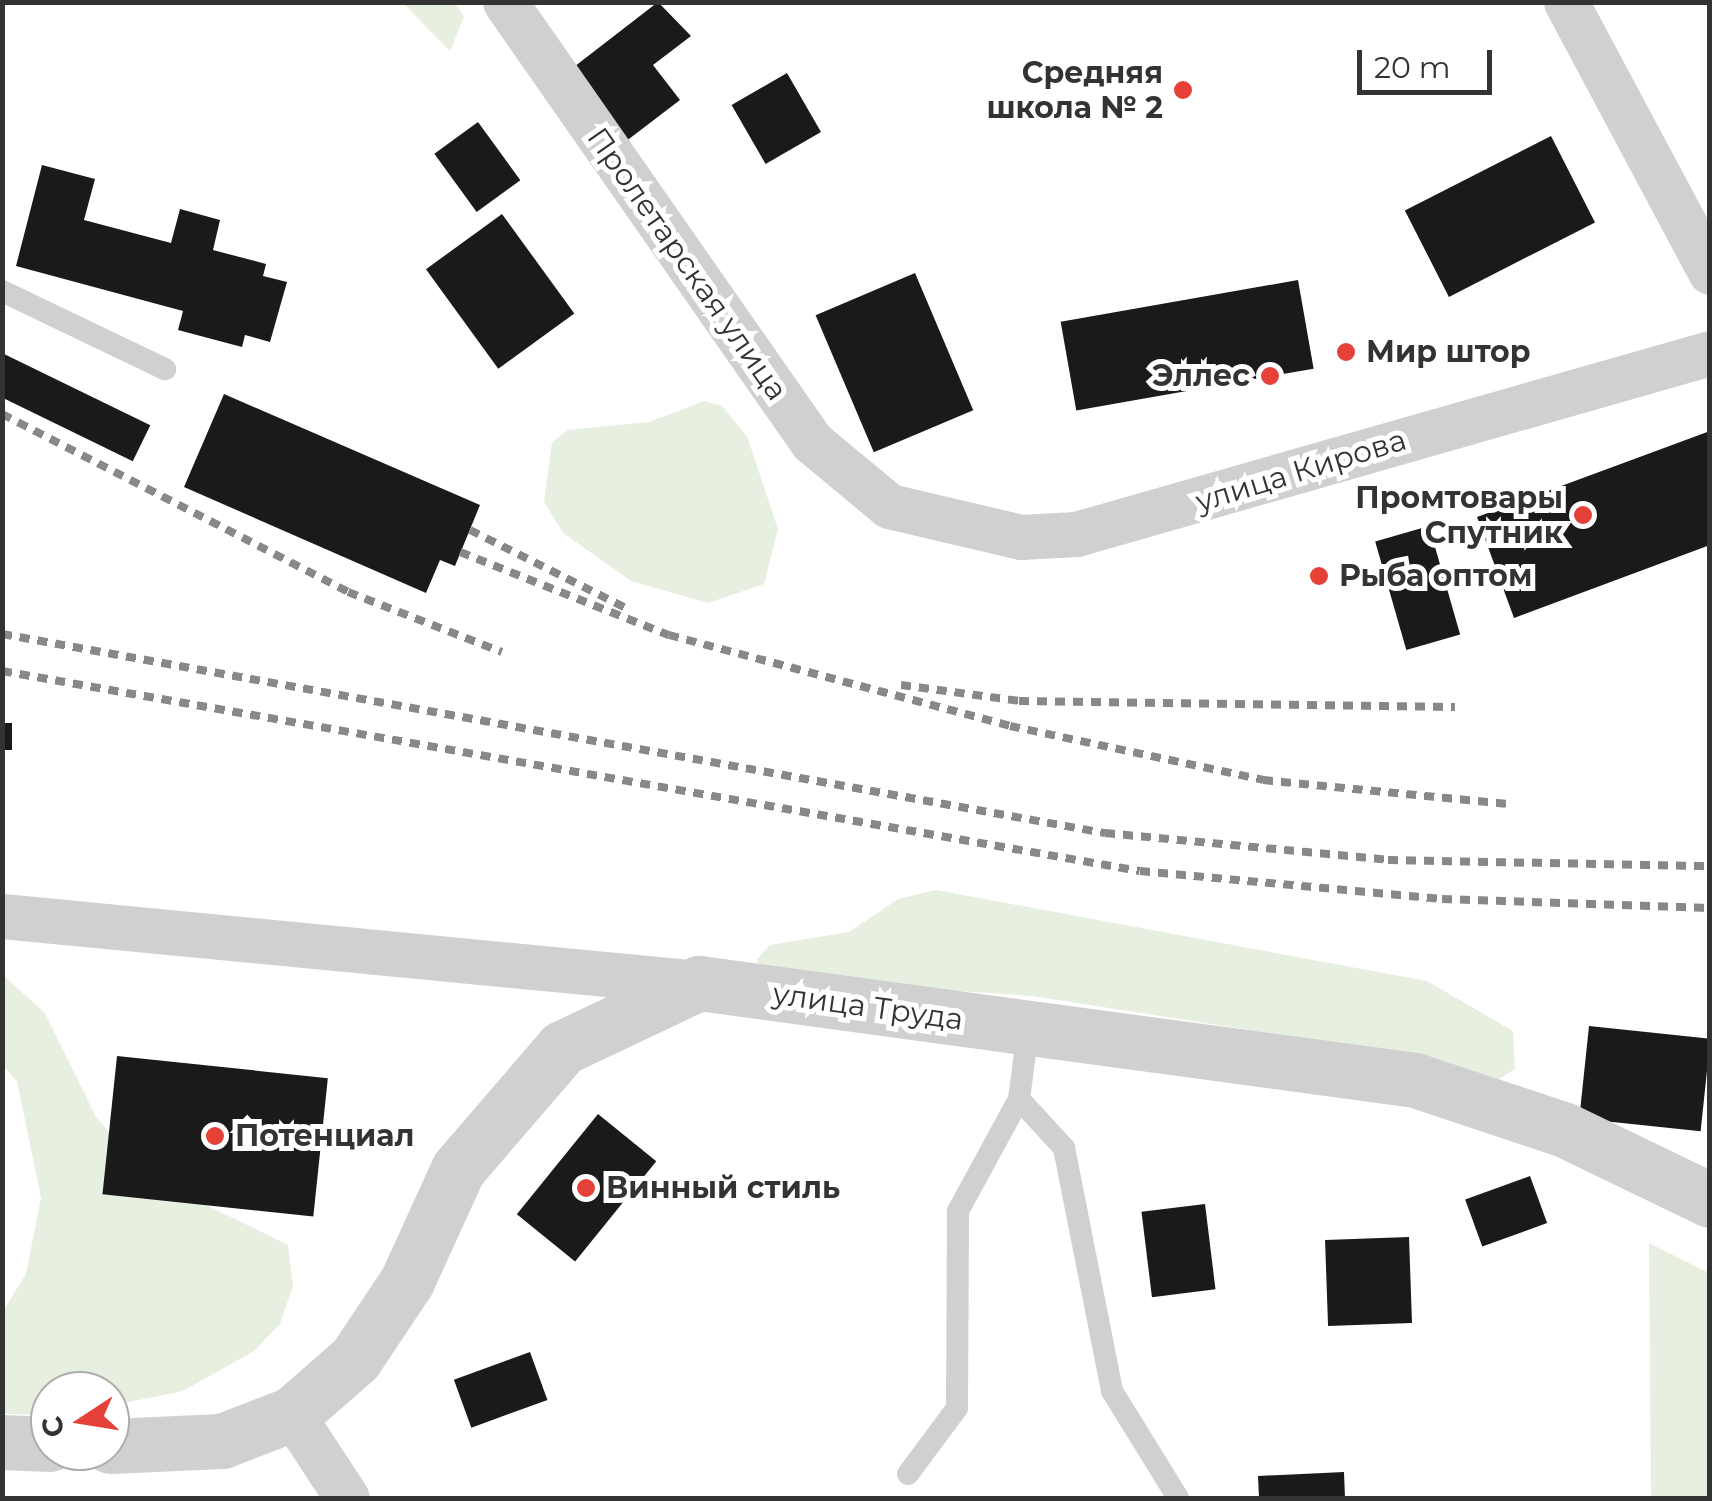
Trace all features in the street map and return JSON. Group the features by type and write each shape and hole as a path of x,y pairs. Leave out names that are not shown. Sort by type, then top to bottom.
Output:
{"street":[{"name":"Пролетарская улица","path":"505,2 812,442 889,506"},
{"path":"1566,2 1710,272"},
{"name":"улица Кирова","path":"889,506 1005,535 1076,534 1710,353"},
{"name":"улица Труда","path":"2,916 699,983 1414,1080 1566,1130 1710,1200"},
{"path":"130,1445 222,1441 292,1414 355,1359 408,1281 458,1169 562,1048 699,983"},
{"path":"292,1414 348,1498"},
{"path":"2,1442 30,1443"}],"lane":[{"path":"2,291 165,369"},
{"path":"908,1474 957,1408 958,1212 1019,1099 1028,1030"},
{"path":"1019,1099 1064,1148 1112,1392 1178,1498"}],"shaded area":[{"path":"403,3 455,3 464,17 450,51"},
{"path":"704,401 722,406 747,436 778,529 764,584 708,603 631,581 563,533 544,502 552,442 568,430 649,422"},
{"path":"936,890 1427,981 1513,1031 1515,1069 1499,1079 1416,1056 1032,996 763,978 757,959 770,945 849,932 898,899"},
{"path":"2,974 45,1013 96,1117 147,1176 288,1245 293,1286 280,1324 254,1351 183,1391 130,1402 130,1371 30,1371 30,1415 3,1414 3,1311 26,1274 41,1198 17,1081 3,1066"},
{"path":"1649,1243 1709,1273 1709,1498 1651,1498"}],"building":[{"path":"658,2 691,36 653,65 680,100 625,142 570,70"},
{"path":"787,73 821,132 766,164 732,105"},
{"path":"478,122 520,180 477,212 434,154"},
{"path":"1551,136 1595,222 1449,297 1405,210"},
{"path":"42,165 95,179 84,220 171,243 180,209 220,220 213,250 266,264 263,276 287,282 270,342 245,335 242,347 178,330 183,311 16,266"},
{"path":"502,214 574,314 498,369 426,269"},
{"path":"915,273 973,410 874,452 816,315"},
{"path":"1298,280 1314,369 1076,410 1061,322"},
{"path":"2,353 150,425 133,461 2,398"},
{"path":"224,394 480,505 455,566 440,560 426,593 184,487"},
{"path":"1710,431 1710,545 1514,618 1477,517"},
{"path":"1429,526 1460,635 1406,650 1375,541"},
{"path":"2,723 12,723 12,750 2,750"},
{"path":"1589,1026 1710,1039 1701,1131 1579,1118"},
{"path":"117,1056 328,1078 313,1216 102,1194"},
{"path":"598,1114 656,1161 575,1261 517,1214"},
{"path":"1530,1176 1547,1223 1482,1247 1465,1200"},
{"path":"1205,1204 1215,1289 1152,1297 1141,1212"},
{"path":"1409,1237 1412,1323 1328,1326 1325,1240"},
{"path":"530,1352 547,1400 471,1428 454,1380"},
{"path":"1344,1472 1345,1498 1259,1498 1258,1476"}],"railway":[{"path":"2,414 348,592 502,652"},
{"path":"470,530 626,608"},
{"path":"460,552 669,635 1010,726 1263,780 1508,804"},
{"path":"2,634 1105,833 1388,860 1710,866"},
{"path":"2,671 1140,871 1442,899 1710,908"},
{"path":"901,685 1019,701 1455,707"}],"place":[{"name":"Средняя школа № 2","path":"1183,90"},
{"name":"Мир штор","path":"1346,352"},
{"name":"Эллес","path":"1270,376"},
{"name":"Промтовары Спутник","path":"1583,515"},
{"name":"Рыба оптом","path":"1319,576"},
{"name":"Потенциал","path":"215,1136"},
{"name":"Винный стиль","path":"586,1188"}]}
